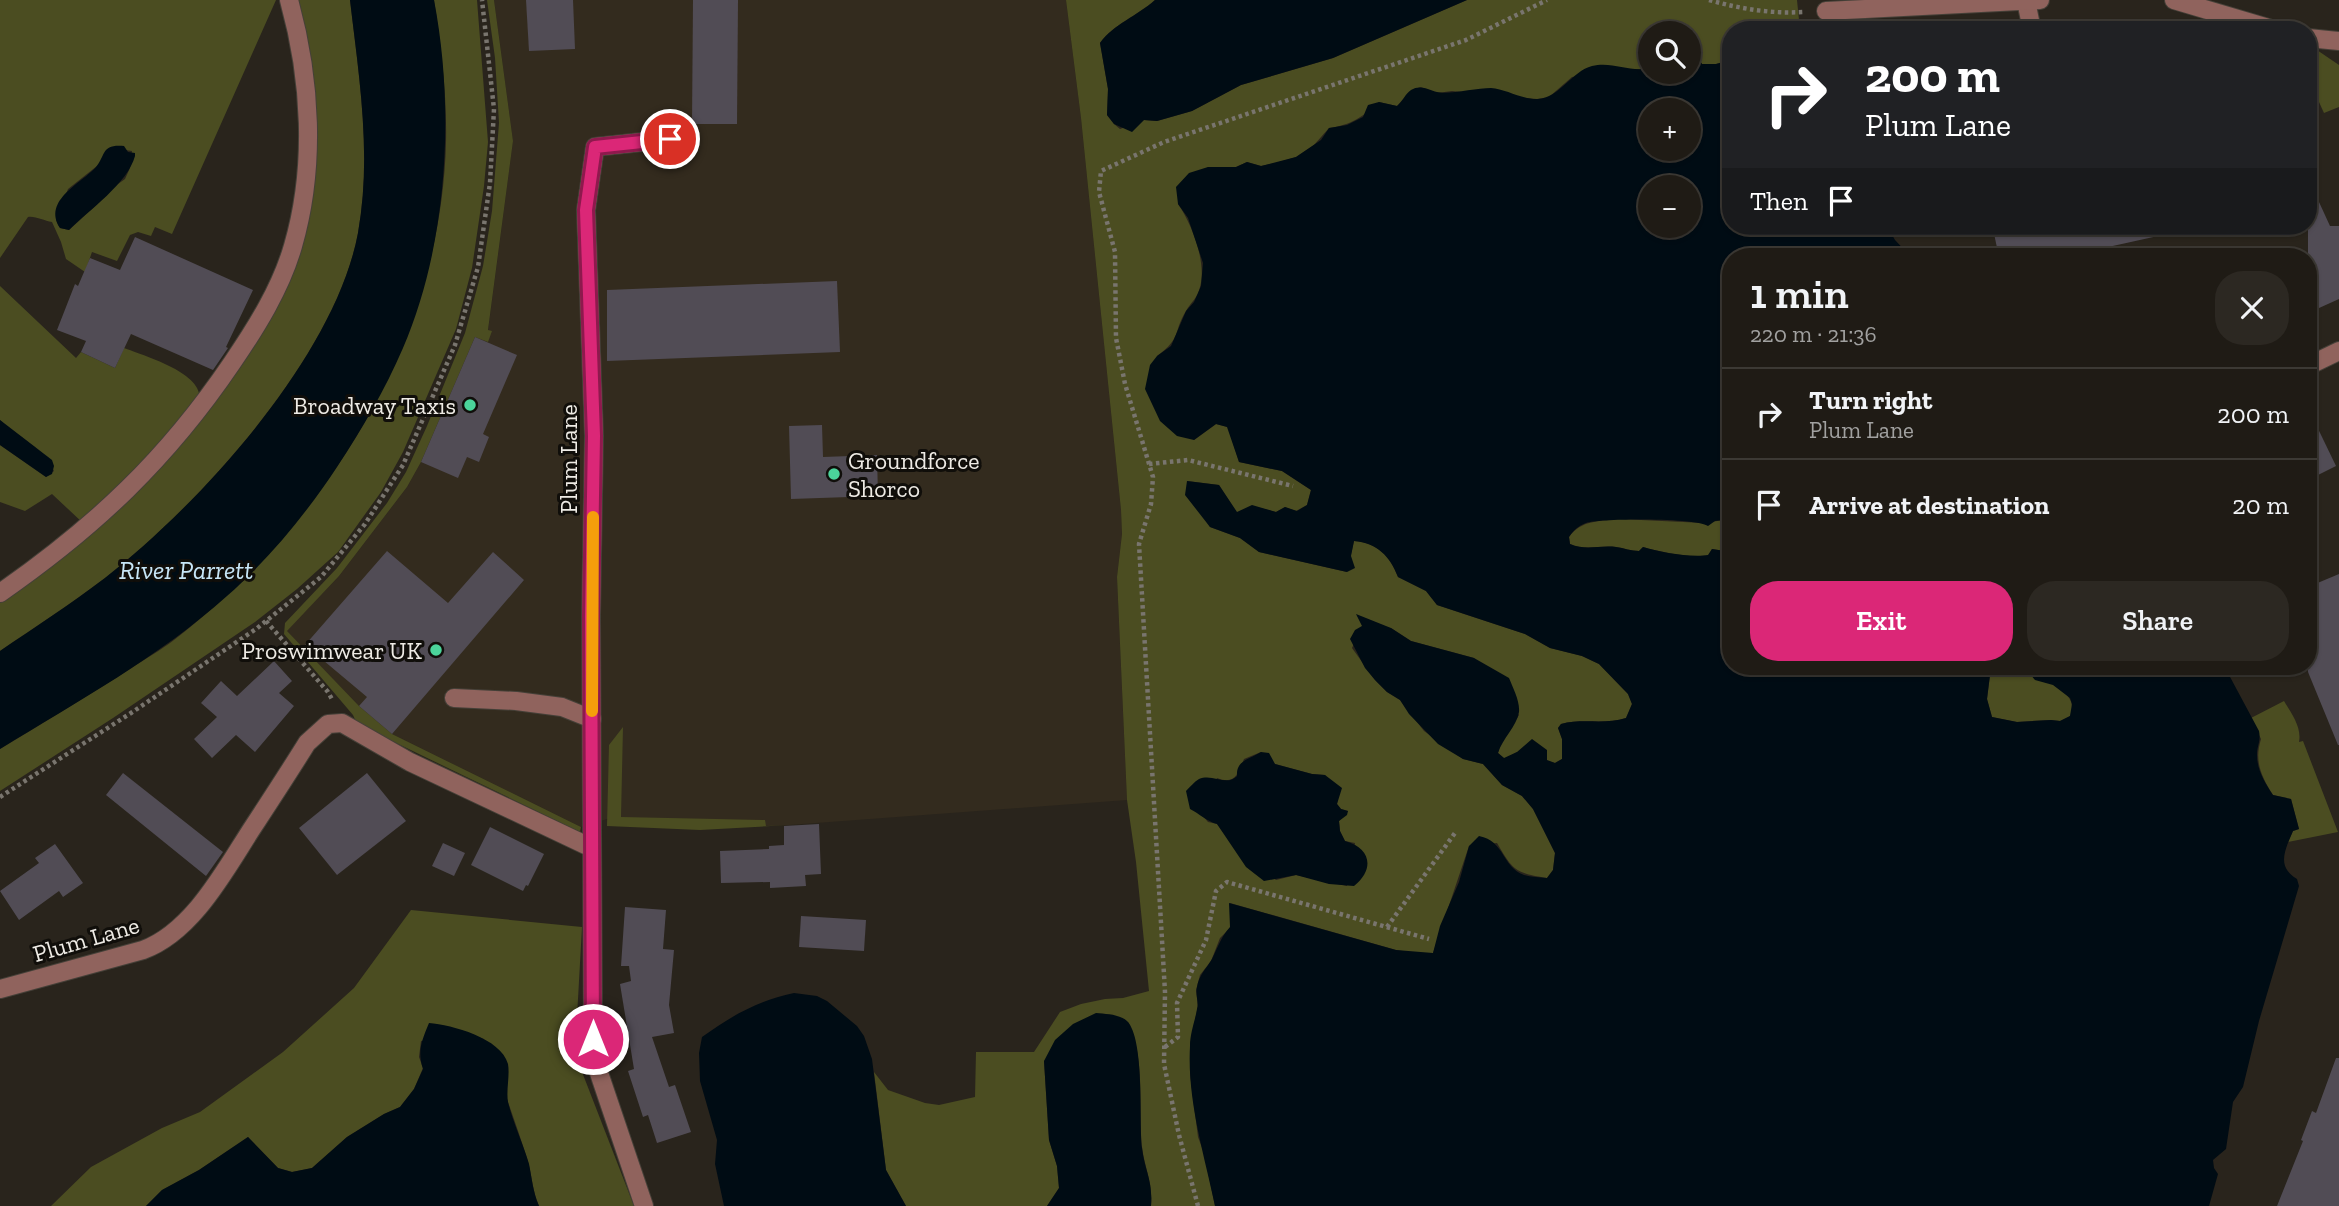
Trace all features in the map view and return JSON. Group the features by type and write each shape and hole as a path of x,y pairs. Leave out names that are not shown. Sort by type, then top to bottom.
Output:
{"street":[{"path":"0,593 83,532 138,481 199,411 247,341 271,296 292,249 301,215 308,155 306,86 289,0"},
{"path":"1826,11 2040,0"},
{"path":"2174,0 2245,21"},
{"path":"2026,1 2030,21"},
{"path":"2317,39 2339,41"},
{"name":"Plum Lane","path":"644,1206 600,1073 593,1039 594,436 586,210 595,147 670,139"},
{"path":"2317,362 2339,351"},
{"path":"454,698 516,701 562,707 592,719"},
{"path":"342,723 410,762 592,848"},
{"name":"Plum Lane","path":"0,989 157,945 207,897 307,743 328,724 342,723"}],"path":[{"path":"0,797 131,713 266,621 321,577 365,524 403,465 456,345 478,267 490,183 494,108 482,0"},
{"path":"1198,1206 1164,1064 1166,992 1139,544 1151,503 1153,477 1125,384 1118,349 1115,251 1099,192 1101,171 1164,142 1466,40 1547,0"},
{"path":"1709,0 1733,7 1780,14 1826,11"},
{"path":"1149,464 1188,460 1293,486"},
{"path":"266,621 328,692 342,723"},
{"path":"1387,927 1455,834"},
{"path":"1164,1047 1178,1037 1177,1003 1206,940 1216,891 1227,882 1429,939"}],"shaded area":[{"path":"494,0 1066,0 1081,118 1121,510 1122,534 1117,577 1127,800 789,825 765,826 765,820 607,819 581,827 392,734 359,706 286,631 339,576 407,487 421,462 475,337 492,331 488,331 513,141"}],"green space":[{"path":"0,0 276,0 172,234 155,227 151,236 138,232 130,235 117,261 92,252 85,272 66,259 52,222 28,217 0,258","holes":["125,150 132,151 130,168 125,179 69,230 60,228 56,220 68,189 97,166"]},
{"path":"295,0 350,0 363,116 364,175 358,233 344,280 322,328 293,376 259,424 221,468 182,510 105,578 0,651 0,601 91,535 145,484 198,424 229,383 306,217"},
{"path":"434,0 477,0 488,142 472,268 456,329 403,452 381,492 338,552 297,589 255,622 0,791 0,749 164,647 230,592 281,539 326,482 366,420 398,355 423,286 439,215 446,124 443,71"},
{"path":"487,0 494,0 513,141 488,330 492,331 488,342 475,337 421,462 407,487 339,576 287,631 359,706 392,734 581,827 580,832 357,724 353,715 284,634 285,623 337,568 387,503 406,472 465,333 483,266 492,211 499,123 495,58"},
{"path":"1066,0 1155,0 1100,43 1108,89 1107,115 1120,129 1144,120 1157,121 1192,111 1241,85 1333,58 1467,0 1797,0 1799,21 1722,21 1722,62 1701,62 1701,21 1638,21 1638,69 1572,77 1549,97 1537,99 1452,91 1437,93 1421,87 1412,90 1397,106 1379,102 1356,120 1329,128 1314,145 1296,157 1261,166 1247,162 1236,167 1208,167 1178,204 1197,244 1202,277 1198,294 1182,318 1174,339 1157,356 1194,440 1216,424 1228,427 1239,462 1282,471 1311,490 1307,505 1296,511 1285,507 1276,512 1252,506 1237,513 1219,485 1187,481 1210,527 1240,538 1259,552 1347,572 1354,541 1370,545 1387,557 1398,577 1426,591 1437,605 1525,634 1550,648 1582,656 1599,664 1628,694 1632,704 1626,718 1561,724 1558,728 1562,739 1562,759 1555,763 1517,752 1505,759 1498,753 1501,743 1519,715 1474,658 1411,641 1391,628 1362,626 1352,648 1375,680 1400,700 1424,731 1463,759 1483,764 1502,785 1522,796 1533,809 1555,853 1553,870 1547,878 1516,869 1497,843 1469,846 1433,953 1422,954 1396,950 1230,903 1231,927 1220,938 1211,961 1200,975 1196,990 1198,1006 1190,1045 1190,1074 1198,1137 1215,1206 1151,1206 1150,1183 1142,1147 1139,1067 1134,1037 1128,1022 1044,1061 1049,1140 1057,1166 1059,1188 1047,1206 906,1206 886,1170 874,1072 888,1090 925,1103 939,1105 975,1097 976,1052 1034,1052 1060,1012 1081,1004 1149,991 1127,800 1117,577 1122,534 1081,118","holes":["1261,752 1275,764 1325,775 1338,796 1337,804 1348,811 1339,821 1340,831 1345,841 1355,843 1347,886 1296,875 1276,880 1230,841 1217,824 1208,822 1202,815 1217,778 1232,779 1244,759"]},
{"path":"2317,50 2339,65 2339,107 2324,113 2317,98"},
{"path":"0,286 76,358 81,352 115,368 124,348 159,361 184,375 194,383 199,392 199,402 83,523 52,494 25,511 0,502 0,445 46,477 54,471 38,450 0,420"},
{"path":"1620,519 1704,523 1722,520 1722,551 1712,549 1708,556 1693,556 1643,547 1639,551 1570,544 1569,537 1574,531 1592,522"},
{"path":"1990,675 2035,675 2064,692 2072,707 2070,716 2060,721 2017,722 1992,717 1987,699"},
{"path":"2284,701 2293,715 2300,736 2299,742 2303,741 2338,832 2288,842 2293,831 2299,829 2291,799 2273,795 2265,781 2258,754 2261,739 2251,718"},
{"path":"623,727 621,817 765,820 766,826 789,825 700,830 607,826 609,745"},
{"path":"411,910 582,927 577,1059 634,1206 539,1206 529,1164 484,1039 465,1033 421,1041 419,1057 423,1068 414,1089 400,1107 347,1137 312,1168 292,1172 278,1168 248,1137 199,1170 162,1190 146,1206 51,1206 91,1167 162,1128 200,1112 283,1052 354,988"}],"water":[{"name":"River Parrett","path":"350,0 434,0 441,42 445,131 438,221 418,308 396,364 364,424 325,485 300,519 243,582 146,659 0,749 0,651 105,578 182,510 259,424 322,328 344,280 358,233 362,204 363,116"},
{"path":"1155,0 1467,0 1333,58 1241,85 1192,111 1157,121 1144,120 1132,132 1114,124 1107,115 1108,89 1100,43"},
{"path":"1701,62 1722,62 1722,235 1892,235 1903,248 1722,248 1722,520 1708,526 1669,520 1595,521 1576,528 1569,537 1570,544 1639,551 1643,547 1693,556 1708,555 1712,549 1722,551 1722,675 1990,675 1987,699 1992,717 2017,722 2060,721 2070,716 2070,698 2053,685 2035,680 2031,675 2229,675 2259,731 2257,761 2262,776 2273,795 2291,799 2299,829 2293,831 2290,838 2284,864 2297,879 2299,886 2259,1021 2243,1087 2233,1102 2226,1149 2213,1160 2218,1174 2209,1206 1215,1206 1194,1107 1190,1041 1197,1006 1198,983 1230,927 1229,903 1396,950 1433,953 1469,846 1479,836 1494,843 1511,866 1524,875 1547,878 1553,870 1555,853 1533,809 1522,796 1502,785 1483,764 1463,759 1438,744 1409,714 1400,700 1387,692 1365,668 1350,639 1355,630 1362,626 1356,614 1391,628 1411,641 1474,658 1509,678 1519,712 1498,753 1504,758 1517,752 1532,739 1547,750 1547,760 1555,763 1562,759 1562,739 1558,728 1561,724 1626,718 1632,704 1628,694 1599,664 1582,656 1550,648 1525,634 1437,605 1426,591 1398,577 1382,552 1362,542 1354,541 1351,556 1355,568 1347,572 1259,552 1240,538 1210,527 1185,495 1187,481 1219,485 1237,512 1252,505 1276,512 1285,507 1297,511 1307,505 1311,490 1282,471 1239,462 1227,427 1216,424 1194,440 1177,436 1160,421 1145,389 1150,365 1171,346 1186,311 1194,302 1201,286 1203,263 1188,218 1178,204 1176,187 1189,173 1208,167 1236,167 1247,162 1261,166 1296,157 1321,140 1329,128 1347,125 1363,117 1368,105 1379,102 1397,106 1414,88 1442,93 1491,88 1538,99 1546,98 1578,73 1592,66 1638,69 1638,84 1701,84"},
{"path":"124,146 128,152 135,153 125,176 69,230 60,228 56,209 66,193 96,167 105,151 111,147"},
{"path":"0,420 52,460 52,474 46,477 0,445"},
{"path":"1261,752 1269,753 1275,764 1325,775 1342,788 1337,804 1348,811 1339,821 1340,831 1345,841 1360,849 1367,860 1365,873 1354,886 1329,884 1296,875 1264,881 1246,867 1217,824 1190,809 1186,791 1195,782 1204,778 1233,779 1237,776 1241,763"},
{"path":"794,993 817,996 827,1001 857,1026 864,1036 872,1059 886,1170 906,1206 724,1206 715,1164 717,1140 700,1081 699,1053 702,1037 746,1010"},
{"path":"1096,1013 1120,1017 1127,1021 1137,1045 1142,1148 1150,1183 1151,1206 1047,1206 1059,1188 1057,1166 1049,1140 1044,1061 1055,1040 1073,1024"},
{"path":"429,1023 475,1034 504,1055 508,1064 508,1102 529,1164 539,1206 146,1206 162,1190 199,1170 248,1137 278,1168 292,1172 312,1168 347,1137 400,1107 414,1089 423,1069 420,1051"}],"building":[{"path":"526,0 573,0 575,49 529,51"},
{"path":"693,0 738,0 737,124 692,124"},
{"path":"2317,198 2330,226 2339,226 2339,299 2317,309 2317,248 2308,248 2308,235 2317,235"},
{"path":"1994,235 2158,236 2104,248 1997,248"},
{"path":"135,237 253,290 226,347 228,348 213,370 131,334 115,368 81,352 86,341 57,330 75,284 78,286 90,258 120,270"},
{"path":"837,281 840,352 607,361 607,290"},
{"name":"Broadway Taxis","path":"475,337 517,355 483,434 489,437 479,462 467,457 458,478 421,462"},
{"name":"Groundforce Shorco","path":"822,425 823,457 877,455 878,496 791,499 789,426"},
{"path":"2317,427 2336,466 2317,476"},
{"path":"387,551 448,603 493,552 524,580 392,734 359,706 367,697 305,645"},
{"path":"2339,574 2339,745 2309,675 2317,675 2317,583"},
{"path":"274,661 292,681 279,693 294,706 255,752 236,735 212,758 194,739 217,717 201,703 221,681 237,696"},
{"path":"123,773 223,852 206,876 106,795"},
{"path":"367,773 406,821 337,875 299,828"},
{"path":"819,824 821,874 805,875 806,886 770,888 770,882 721,883 720,851 769,849 769,846 784,845 784,826"},
{"path":"490,827 544,854 523,891 471,865"},
{"path":"443,843 465,853 454,876 432,866"},
{"path":"55,844 83,883 63,897 59,891 19,920 0,891 39,863 35,858"},
{"path":"625,907 666,910 663,949 674,950 669,1005 674,1033 652,1037 669,1087 675,1085 691,1132 657,1143 648,1115 643,1117 628,1071 634,1069 620,984 631,981 629,966 621,966"},
{"path":"801,916 866,920 864,951 799,947"},
{"path":"2336,1058 2339,1058 2339,1206 2277,1206 2312,1111 2316,1113"}],"slow traffic":[{"path":"592,711 593,517"}],"place":[{"name":"Broadway Taxis","path":"470,405"},
{"name":"Groundforce Shorco","path":"834,474"},
{"name":"Proswimwear UK","path":"436,650"}],"route":[{"path":"593,1039 591,616 594,436 586,210 595,147 670,139"}]}
